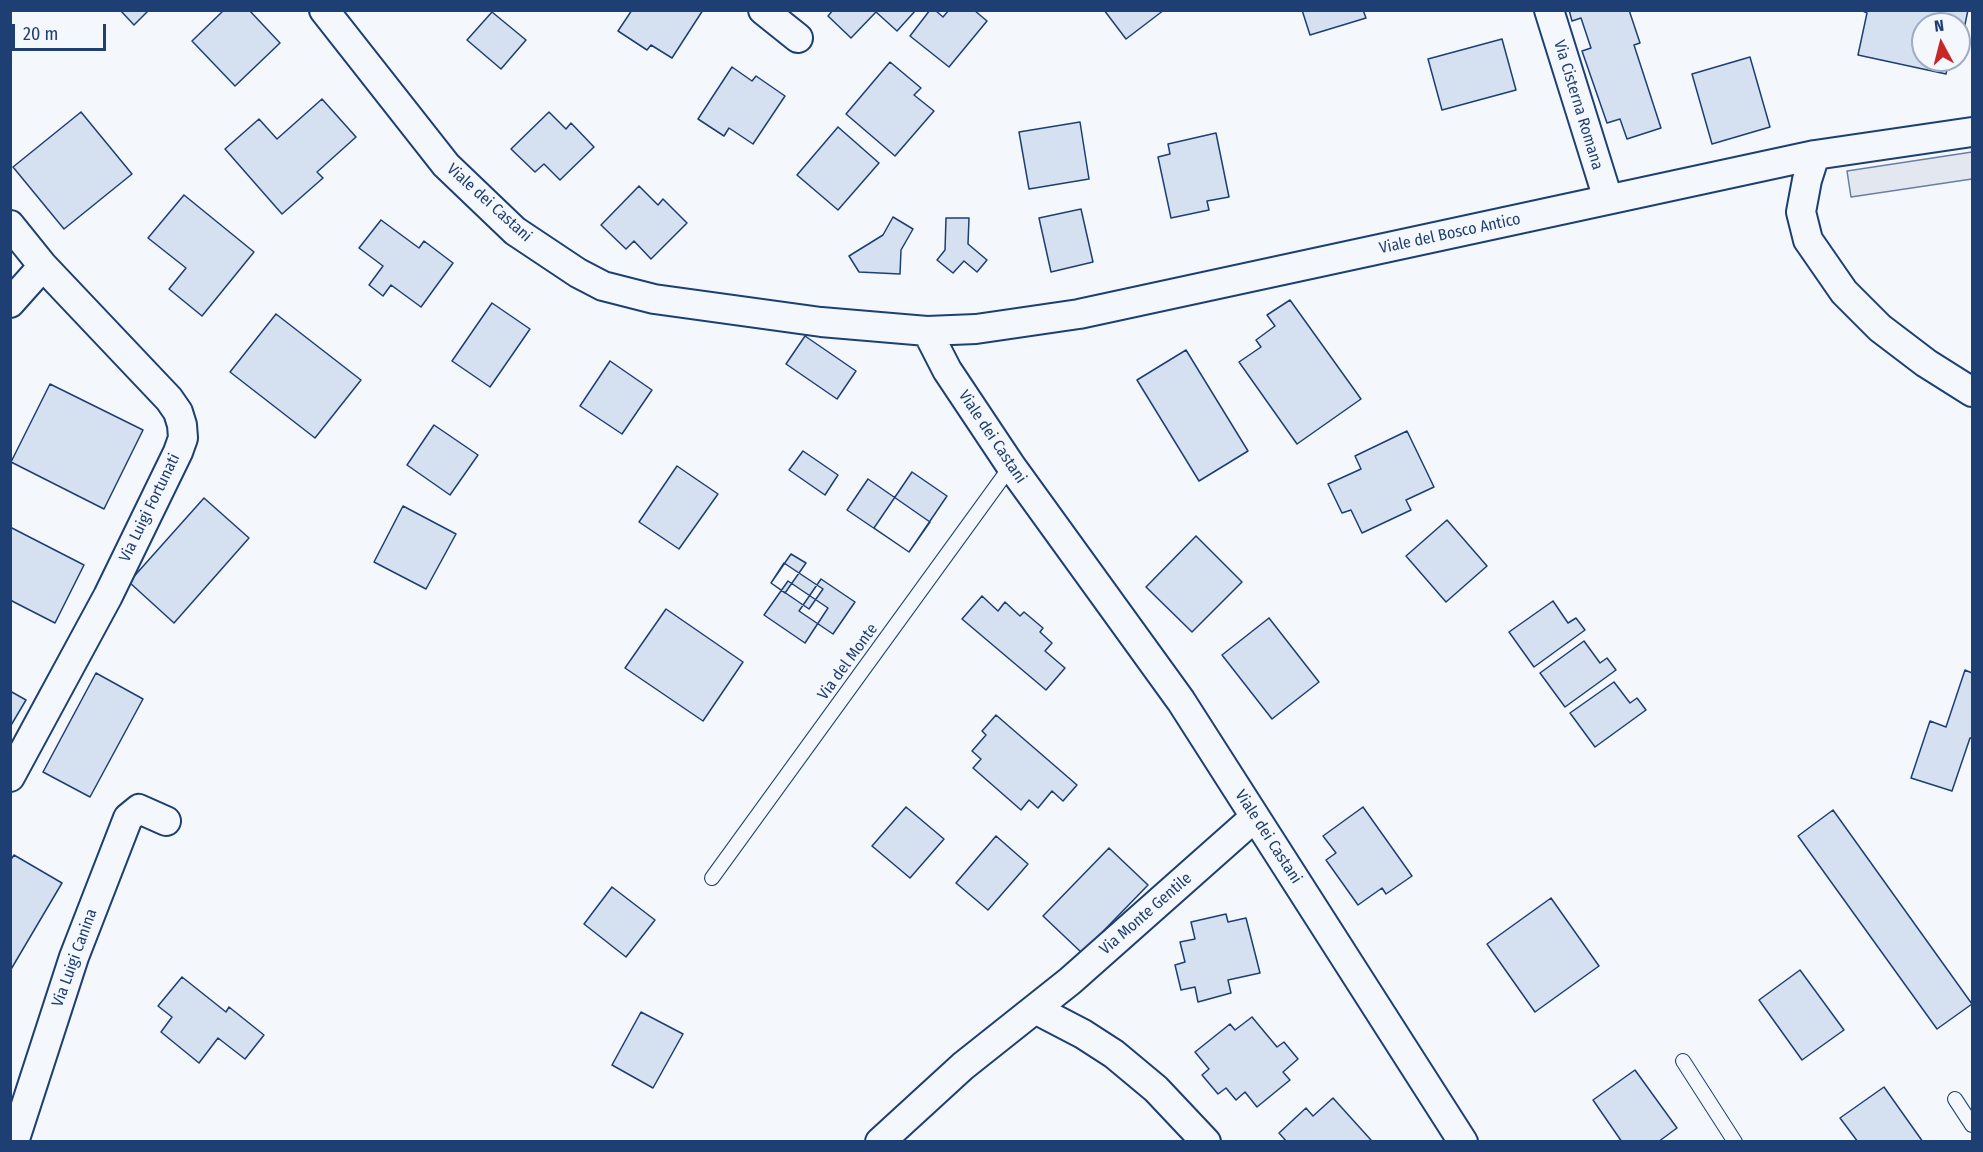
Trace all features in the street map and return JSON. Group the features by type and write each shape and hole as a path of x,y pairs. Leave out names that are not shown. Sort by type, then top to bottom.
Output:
{"street":[{"path":"763,10 798,38"},
{"name":"Via Cisterna Romana","path":"1549,10 1608,199"},
{"name":"Viale dei Castani","path":"337,16 446,165 515,231 586,278 611,289 654,299 821,322 927,331 947,370 1011,466 1181,701 1463,1142"},
{"name":"Viale del Bosco Antico","path":"927,331 976,330 1079,314 1815,154 1972,132"},
{"path":"1815,154 1801,212 1808,240 1844,292 1880,328 1926,363 1972,392"},
{"name":"Via Luigi Fortunati","path":"10,225 43,266 169,399 178,412 183,438 108,596 10,777"},
{"path":"10,303 43,266"},
{"name":"Via Luigi Canina","path":"14,1142 74,957 128,818 139,808 166,820"},
{"name":"Via Monte Gentile","path":"880,1142 963,1066 1070,981 1255,817"},
{"path":"1035,1009 1083,1034 1121,1059 1156,1089 1206,1142"}],"lane":[{"name":"Via del Monte","path":"712,879 1011,466"},
{"path":"1683,1061 1735,1142"},
{"path":"1956,1099 1972,1125"}],"shaded area":[{"path":"1972,152 1972,179 1851,197 1847,171"}],"building":[{"path":"120,10 149,10 134,25"},
{"path":"224,10 249,10 280,43 235,86 192,41"},
{"path":"632,10 703,10 672,58 651,45 647,50 618,31"},
{"path":"833,10 916,10 897,31 876,12 851,38 828,16"},
{"path":"930,10 935,10 943,17 949,10 974,10 987,21 949,67 910,36"},
{"path":"1104,10 1164,10 1126,39"},
{"path":"1302,10 1363,10 1366,18 1310,35"},
{"path":"1569,10 1629,10 1640,43 1634,45 1661,128 1627,139 1620,119 1607,123 1582,51 1591,48 1581,18 1572,21"},
{"path":"1861,10 1968,10 1968,12 1911,12 1911,66 1858,55 1867,13"},
{"path":"492,12 526,40 501,69 467,40"},
{"path":"1502,39 1516,90 1442,110 1428,59"},
{"path":"1750,57 1770,127 1712,144 1692,74"},
{"path":"890,62 921,88 914,95 934,111 895,156 846,114"},
{"path":"732,67 752,81 756,76 785,96 753,144 729,128 724,136 698,119"},
{"path":"322,99 356,137 317,172 323,178 282,214 225,149 259,119 277,139"},
{"path":"81,112 132,174 64,229 13,167"},
{"path":"549,112 566,129 571,123 594,147 560,180 544,164 535,172 511,149"},
{"path":"1080,122 1089,179 1029,189 1019,132"},
{"path":"838,127 879,163 838,210 797,175"},
{"path":"1216,133 1229,197 1207,201 1209,210 1171,218 1158,157 1170,154 1168,144"},
{"path":"639,186 658,205 663,199 687,223 651,259 634,241 626,249 601,225"},
{"path":"184,195 254,252 202,316 169,289 186,268 148,238"},
{"path":"1081,209 1093,262 1051,272 1039,218"},
{"path":"893,217 913,229 901,250 900,274 859,272 849,256 883,235"},
{"path":"946,218 969,218 968,244 987,260 977,272 964,261 953,273 937,260 945,250"},
{"path":"381,220 419,248 424,241 453,263 421,307 391,285 383,296 369,285 383,266 359,248"},
{"path":"1290,300 1361,399 1297,444 1239,362 1261,347 1256,340 1275,326 1267,315"},
{"path":"492,303 530,329 490,387 452,361"},
{"path":"276,314 361,380 315,438 230,372"},
{"path":"805,336 856,371 837,399 786,364"},
{"path":"1186,350 1248,451 1199,481 1137,380"},
{"path":"610,361 652,390 622,434 580,406"},
{"path":"50,384 143,430 104,509 11,462"},
{"path":"434,425 478,455 450,495 407,465"},
{"path":"1407,431 1434,487 1406,500 1411,510 1362,533 1351,510 1342,513 1328,484 1361,469 1355,456"},
{"path":"803,451 838,475 825,495 789,470"},
{"path":"677,466 718,494 679,549 639,522"},
{"path":"912,472 947,496 909,552 874,528"},
{"path":"868,479 930,522 909,552 847,510"},
{"path":"204,498 249,538 174,623 129,582"},
{"path":"403,506 456,534 426,589 374,562"},
{"path":"1447,520 1487,566 1446,602 1406,556"},
{"path":"10,527 84,565 55,623 10,600"},
{"path":"1196,536 1242,582 1192,632 1146,587"},
{"path":"791,554 806,563 785,593 771,583"},
{"path":"784,563 823,589 809,609 771,583"},
{"path":"821,579 855,602 833,634 799,611"},
{"path":"788,581 828,608 805,643 764,615"},
{"path":"982,596 998,611 1005,602 1020,616 1024,612 1043,628 1040,632 1052,643 1045,651 1065,668 1046,690 962,619"},
{"path":"1553,601 1568,623 1576,618 1585,630 1534,667 1509,632"},
{"path":"666,609 743,662 703,721 625,668"},
{"path":"1269,618 1319,682 1272,719 1222,655"},
{"path":"1584,641 1600,663 1607,658 1616,670 1565,707 1540,673"},
{"path":"1965,670 1972,673 1972,738 1970,738 1952,791 1911,778 1930,721 1946,727"},
{"path":"96,673 143,699 90,797 43,772"},
{"path":"1614,682 1630,703 1637,698 1646,710 1595,747 1570,713"},
{"path":"10,691 26,700 10,727"},
{"path":"996,715 1077,785 1063,801 1052,791 1038,808 1029,800 1021,810 973,768 981,759 972,751 986,735 982,731"},
{"path":"906,807 944,839 910,878 872,846"},
{"path":"1363,807 1412,876 1386,894 1382,888 1358,905 1326,860 1336,853 1323,836"},
{"path":"1833,810 1972,1004 1937,1029 1798,836"},
{"path":"996,836 1028,864 988,910 956,883"},
{"path":"1109,848 1148,885 1082,953 1043,916"},
{"path":"14,855 62,883 10,971 10,861"},
{"path":"612,887 655,920 626,957 584,924"},
{"path":"1551,898 1599,966 1535,1012 1487,944"},
{"path":"1226,914 1228,922 1246,918 1260,973 1228,980 1231,993 1198,1002 1195,987 1181,990 1175,965 1185,962 1180,942 1195,939 1191,922"},
{"path":"1800,970 1844,1030 1802,1060 1759,1000"},
{"path":"182,977 226,1012 229,1007 264,1035 245,1059 218,1038 199,1063 161,1032 172,1017 158,1006"},
{"path":"641,1012 683,1034 653,1088 612,1065"},
{"path":"1252,1017 1277,1047 1284,1042 1298,1059 1283,1072 1290,1080 1257,1107 1245,1092 1236,1100 1226,1088 1218,1094 1202,1075 1209,1069 1195,1052 1230,1024 1235,1030"},
{"path":"1635,1070 1677,1128 1658,1142 1622,1142 1593,1100"},
{"path":"1884,1087 1923,1142 1858,1142 1840,1118"},
{"path":"1333,1098 1371,1140 1370,1142 1287,1142 1279,1133 1306,1108 1313,1116"}]}
